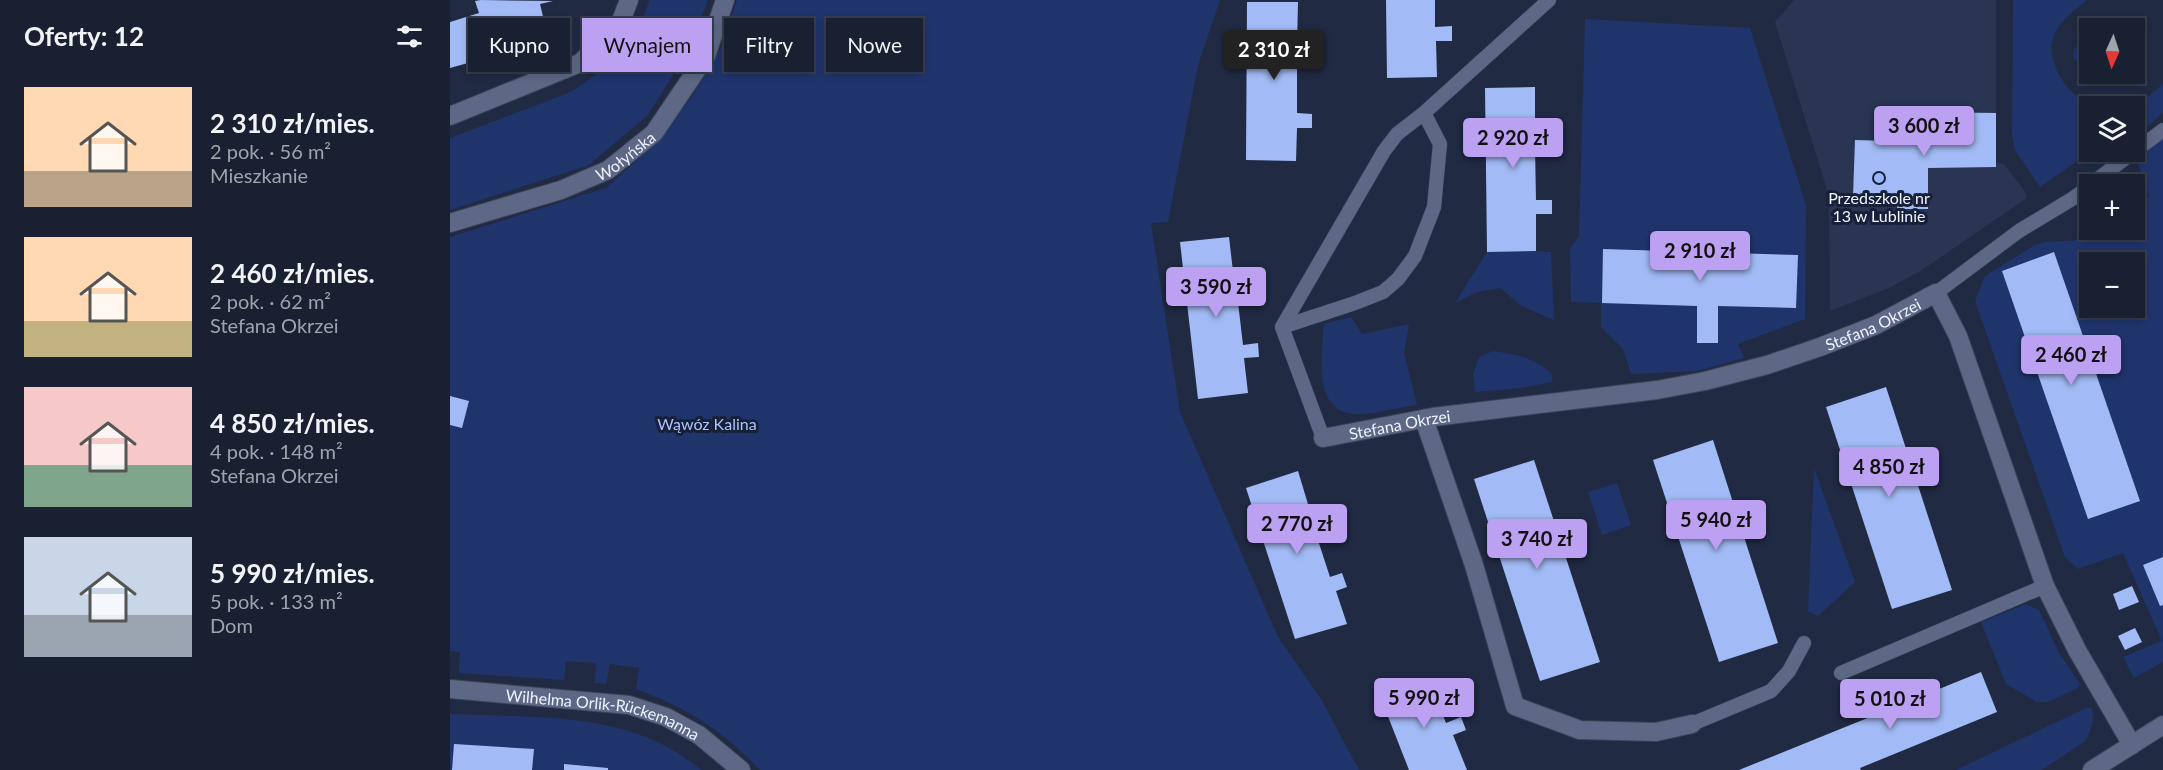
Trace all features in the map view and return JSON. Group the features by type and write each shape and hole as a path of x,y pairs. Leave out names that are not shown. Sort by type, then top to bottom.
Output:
{"street":[{"path":"450,116 580,63 619,26 629,0"},
{"name":"Wołyńska","path":"450,223 561,190 608,170 636,148 654,133 706,56 725,0"},
{"name":"Stefana Okrzei","path":"1323,438 1424,419 1657,390 1705,381 1767,365 1820,347 1876,325 1936,293 1958,336 2045,586 2077,650 2132,746"},
{"path":"1424,419 1474,565 1515,706 1580,730 1656,732 1692,724"},
{"name":"Wilhelma Orlik-Rückemanna","path":"450,689 629,705 666,717 699,735 741,770"},
{"path":"2092,770 2163,725"},
{"path":"2132,746 2163,735"}],"lane":[{"path":"1282,327 1384,151 1397,134 1424,113 1549,0"},
{"path":"1282,327 1383,292 1398,279 1415,256 1434,207 1440,144 1424,113"},
{"path":"2105,174 2163,130"},
{"path":"1936,293 2019,231 2079,194"},
{"path":"1282,327 1323,438"},
{"path":"1841,673 2045,586"},
{"path":"1692,724 1771,691 1790,671 1804,644"}],"shaded area":[{"path":"1794,0 1996,0 1996,162 2004,164 2024,190 2027,198 1922,270 1889,288 1830,311 1829,196 1775,22"}],"green space":[{"path":"650,0 708,0 701,18 643,17"},
{"name":"Wąwóz Kalina","path":"737,0 1220,0 1198,65 1168,222 1151,223 1180,412 1278,637 1321,699 1359,770 760,770 732,743 703,722 672,704 636,689 639,668 610,664 606,684 595,683 596,663 566,661 564,680 459,673 460,652 450,651 450,237 606,188 659,140 694,93 706,72 712,72 712,63 724,37 724,72 814,72 814,18 731,18"},
{"path":"2013,0 2087,0 2057,29 2051,49 2058,74 2068,89 2079,96 2079,160 2040,187 2015,150 2012,135"},
{"path":"1585,19 1750,28 1806,205 1805,319 1738,344 1744,358 1697,371 1631,374 1623,349 1601,327 1601,303 1571,302 1570,248 1579,236"},
{"path":"2079,42 2079,64 2073,58 2074,50"},
{"path":"600,72 675,72 648,115 589,165 450,210 450,138 571,92"},
{"path":"2163,84 2163,112 2145,129 2145,99"},
{"path":"2163,139 2163,662 2134,678 2123,657 2162,641 2123,553 2078,569 2065,557 1975,301 1985,276 2035,245 2045,242 2080,240 2145,240 2145,199 2149,196 2145,174 2142,174 2138,162 2145,162 2145,149"},
{"path":"1487,252 1551,252 1554,320 1522,306 1500,288 1477,292 1455,303"},
{"path":"1351,317 1362,334 1409,324 1404,353 1417,405 1356,414 1342,411 1332,403 1322,379 1324,324"},
{"path":"1493,351 1532,360 1552,374 1552,382 1520,388 1475,392 1473,374 1479,357"},
{"path":"1814,468 1855,582 1818,616 1808,611"},
{"path":"1617,483 1631,525 1602,535 1588,492"},
{"path":"2026,604 2039,610 2059,653 2080,684 2078,688 2047,702 2037,702 2006,684 1981,622"},
{"path":"2086,708 2092,708 2093,717 2091,729 2085,741 2042,770 1956,770"},
{"path":"450,714 549,718 614,727 645,736 674,751 701,770 450,770"}],"building":[{"path":"1386,0 1435,0 1435,27 1452,26 1452,41 1436,41 1437,77 1387,78"},
{"path":"475,1 553,1 540,4 543,18 468,18 468,63 450,68 450,22 479,13"},
{"path":"1247,2 1298,2 1297,46 1313,47 1312,61 1297,61 1297,113 1312,114 1312,128 1297,128 1296,161 1246,160"},
{"path":"1535,87 1535,132 1551,132 1552,147 1535,147 1536,200 1552,200 1552,214 1536,214 1536,251 1487,252 1485,88"},
{"path":"1925,112 1996,113 1996,167 1928,168 1928,209 1897,209 1898,197 1853,196 1855,140 1925,142"},
{"path":"1229,237 1234,280 1248,278 1250,293 1237,294 1243,345 1258,343 1259,357 1244,358 1248,393 1198,399 1180,242"},
{"path":"1603,249 1798,255 1796,308 1718,306 1718,343 1697,343 1697,306 1602,303"},
{"path":"2054,252 2140,501 2088,519 2002,271"},
{"path":"1886,387 1952,590 1892,609 1826,407"},
{"path":"450,396 469,401 462,428 450,425"},
{"path":"1713,440 1778,643 1719,662 1653,460"},
{"path":"1534,460 1600,662 1540,681 1474,479"},
{"path":"1298,471 1311,514 1324,510 1328,524 1314,528 1330,577 1342,573 1347,587 1336,591 1347,624 1295,639 1246,488"},
{"path":"2163,557 2163,605 2160,606 2143,565"},
{"path":"2132,586 2139,602 2119,610 2113,594"},
{"path":"2135,628 2142,642 2125,650 2118,636"},
{"path":"1981,672 1997,712 1860,768 1861,770 1739,770"},
{"path":"1428,678 1446,723 1461,717 1466,730 1453,735 1467,770 1409,770 1380,696"},
{"path":"454,744 534,749 532,770 452,770"},
{"path":"564,764 608,768 608,770 564,770"}],"place":[{"name":"Przedszkole nr 13 w Lublinie","path":"1879,178"}]}
